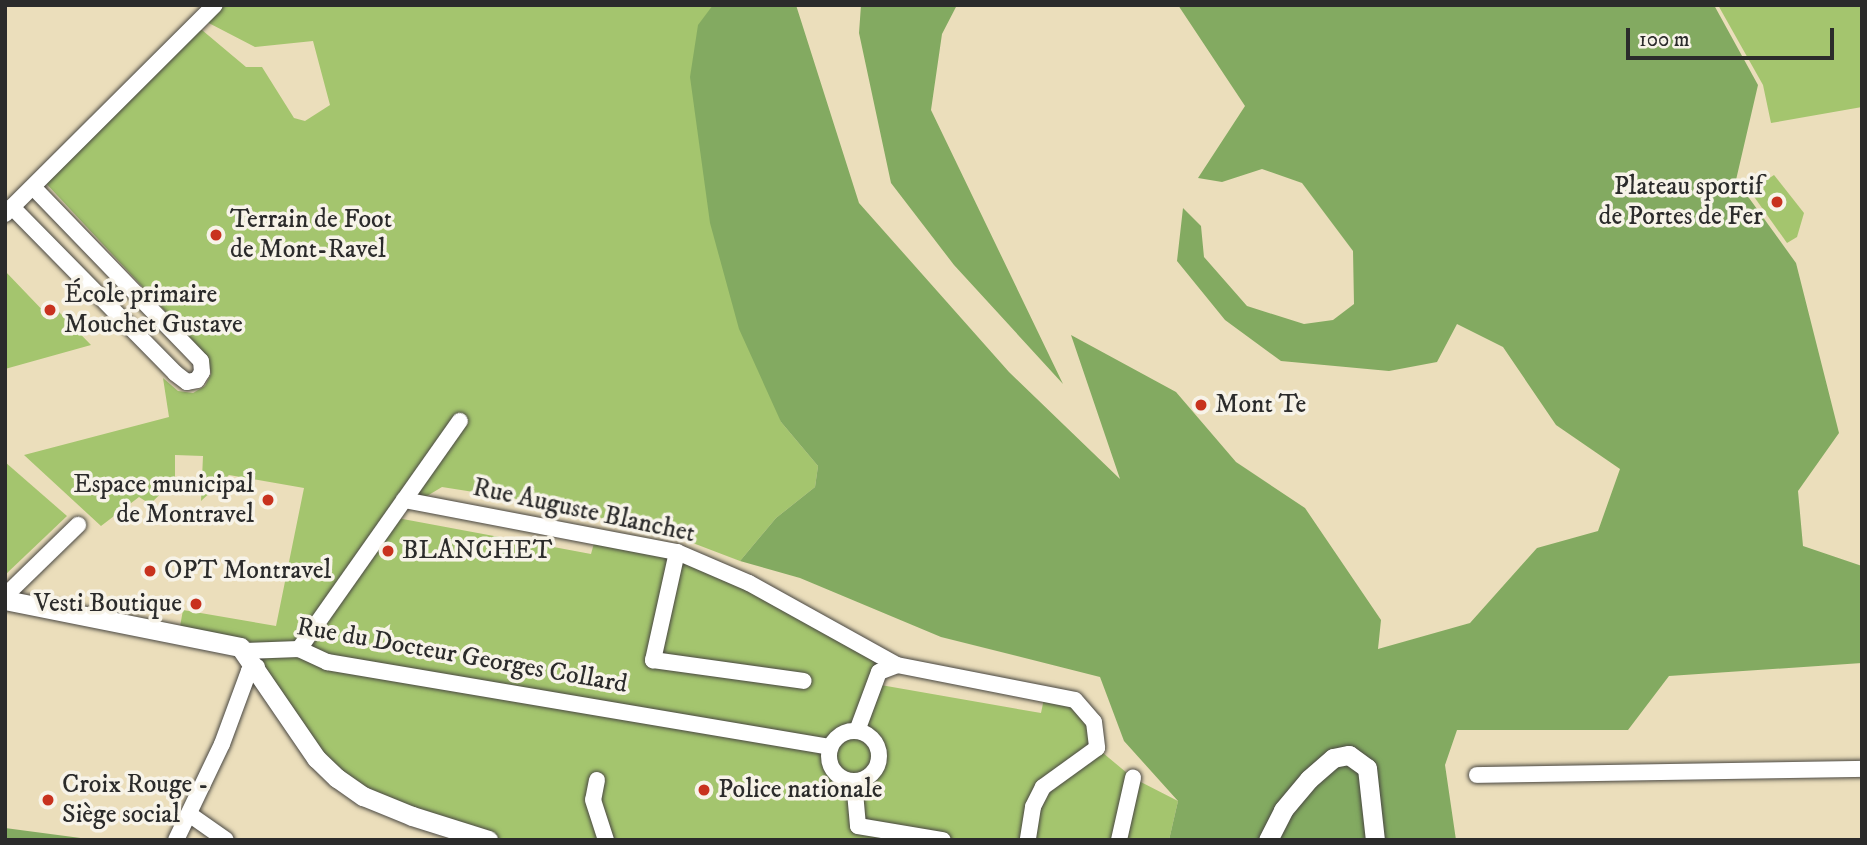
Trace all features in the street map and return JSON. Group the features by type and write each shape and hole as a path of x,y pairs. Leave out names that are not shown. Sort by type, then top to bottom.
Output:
{"street":[{"path":"33,187 201,361 202,372 197,380 187,382 175,373 9,210 215,5"},
{"path":"299,649 460,421"},
{"name":"Rue Auguste Blanchet","path":"404,500 677,552 749,583 897,665 1075,700 1094,722 1097,748 1043,787 1033,807 1028,840"},
{"path":"5,598 78,525"},
{"path":"677,552 653,660 804,681"},
{"name":"Rue du Docteur Georges Collard","path":"5,598 179,632 245,651 299,649 327,662 830,747"},
{"path":"245,651 287,719 337,778 363,796 412,816 488,840"},
{"path":"857,731 879,672 897,665"},
{"path":"176,840 250,671 257,667"},
{"path":"857,731 876,745 878,762 870,775 854,781 833,771 830,747 841,734 857,731"},
{"path":"1268,840 1283,810 1309,779 1333,758 1349,755 1367,768 1376,840"},
{"path":"1477,775 1862,769"},
{"path":"1119,840 1133,778"},
{"path":"597,780 593,800 606,840"},
{"path":"854,781 858,826 943,840"},
{"path":"189,814 226,840"}],"green space":[{"path":"215,5 713,5 781,422 818,466 815,487 776,518 740,561 677,537 536,502 442,487 392,517 591,554 596,536 677,552 897,665 875,684 1041,713 1045,694 1075,700 1097,748 1133,778 1178,801 1169,840 488,840 337,778 252,658 179,632 183,610 276,626 304,488 229,475 201,501 203,456 175,455 175,480 150,504 139,497 101,526 24,455 169,417 163,378 178,391 193,393 205,386 211,374 208,357 42,179 196,25 246,67 262,67 294,118 305,121 330,105 313,41 255,47 201,19"},
{"path":"713,5 796,5 859,203 1009,372 1120,479 1071,335 1176,392 1236,462 1305,508 1381,620 1378,649 1470,623 1537,548 1598,531 1620,469 1556,425 1503,347 1457,324 1437,362 1389,371 1281,361 1225,320 1177,261 1183,208 1201,226 1204,257 1247,306 1304,324 1333,320 1354,304 1353,251 1302,183 1262,169 1222,182 1198,178 1245,106 1178,5 1714,5 1758,85 1736,180 1796,263 1839,433 1798,491 1803,546 1862,566 1862,663 1669,676 1628,730 1457,730 1445,765 1456,840 1169,840 1178,801 1124,741 1100,677 941,637 800,578 740,561 776,518 815,487 818,466 781,422 739,329 710,223 690,77 698,25"},
{"path":"861,5 957,5 942,34 931,110 1063,384 954,265 891,183 859,33"},
{"path":"1718,5 1862,5 1862,107 1771,123 1763,85"},
{"name":"Plateau sportif de Portes de Fer","path":"1774,175 1804,213 1797,237 1787,243 1750,191"},
{"path":"5,271 50,318 58,311 91,345 5,369"},
{"path":"5,462 67,516 5,575"},
{"path":"5,828 88,839 88,840 5,840"}],"place":[{"name":"Plateau sportif de Portes de Fer","path":"1777,202"},
{"name":"Terrain de Foot de Mont-Ravel","path":"216,235"},
{"name":"École primaire Mouchet Gustave","path":"50,310"},
{"name":"Mont Te","path":"1201,405"},
{"name":"Espace municipal de Montravel","path":"268,500"},
{"name":"BLANCHET","path":"388,551"},
{"name":"OPT Montravel","path":"150,571"},
{"name":"Vesti Boutique","path":"196,604"},
{"name":"Police nationale","path":"704,790"},
{"name":"Croix Rouge - Siège social","path":"48,800"}]}
